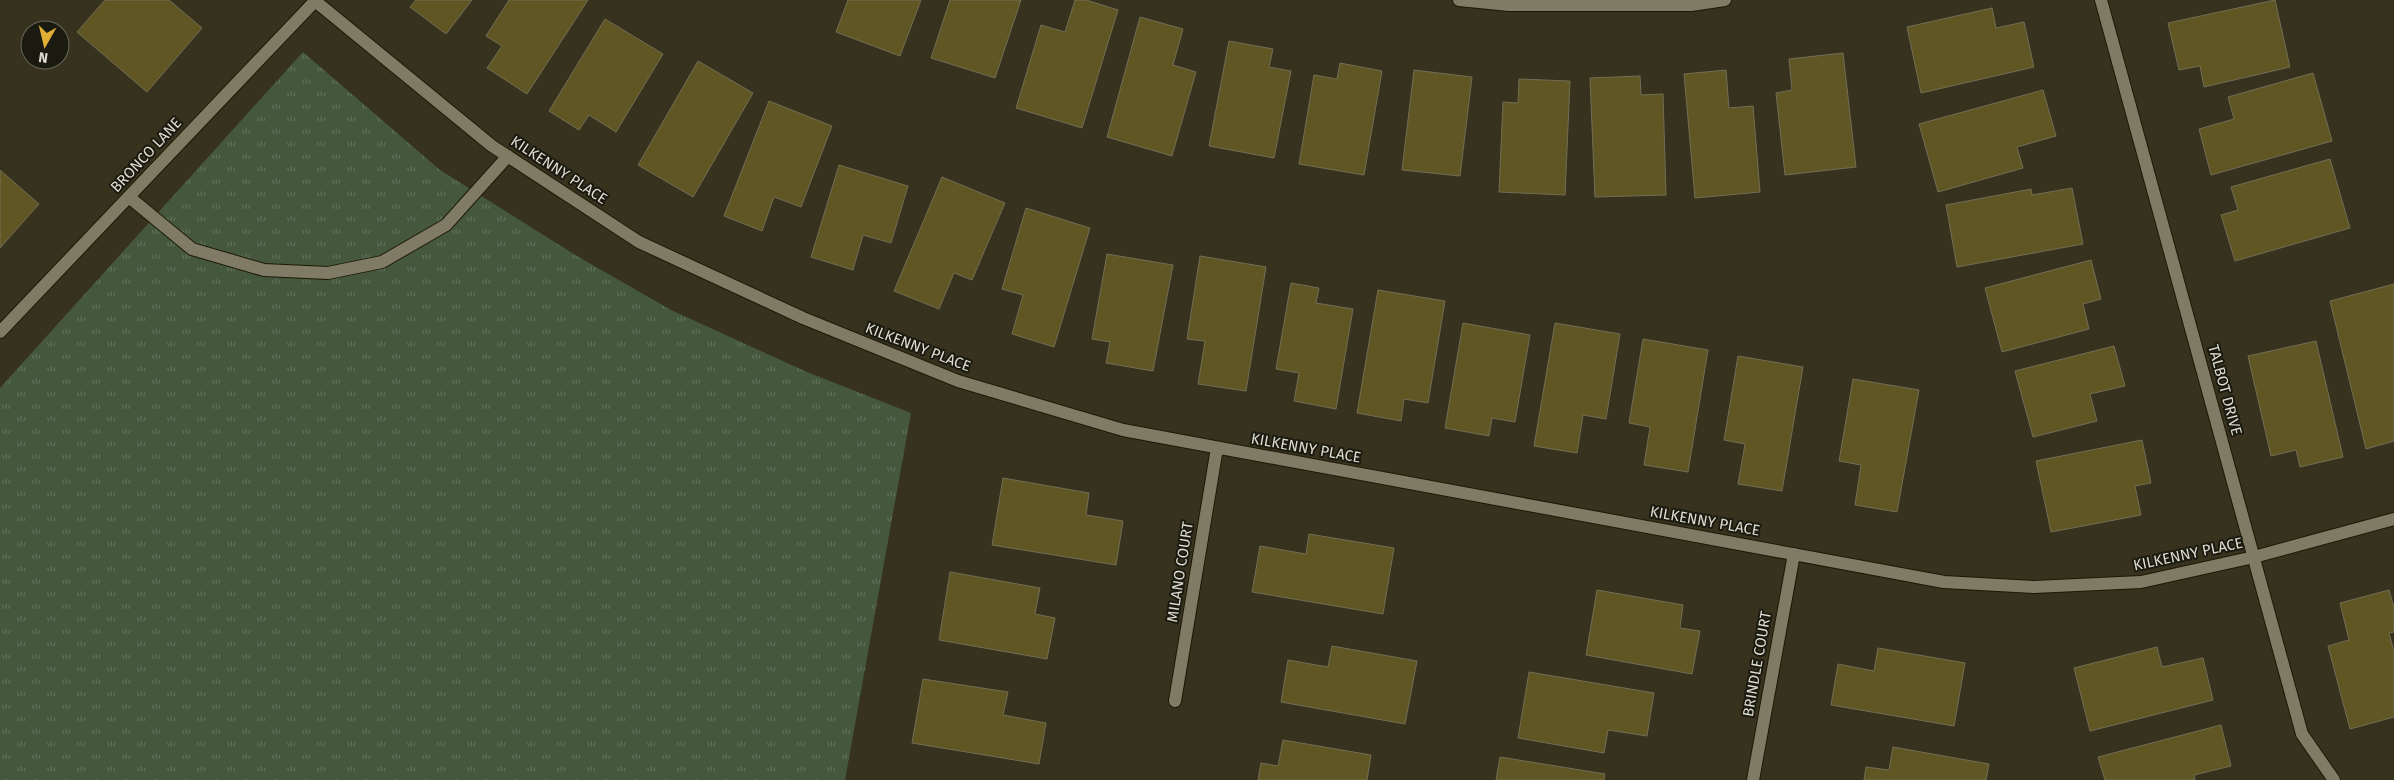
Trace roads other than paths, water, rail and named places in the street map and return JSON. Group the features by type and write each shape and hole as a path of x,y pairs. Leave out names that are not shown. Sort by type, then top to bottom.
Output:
{"street":[{"name":"KILKENNY PLACE","path":"315,0 492,146 640,242 803,318 958,381 1124,430 1944,582 2034,587 2141,582 2254,557 2394,518"},
{"name":"BRONCO LANE","path":"0,332 315,0"},
{"path":"1460,0 1509,5 1691,6 1725,0"},
{"name":"TALBOT DRIVE","path":"2101,0 2302,734 2334,780"},
{"path":"129,197 192,249 264,270 328,273 382,262 446,225 508,156"},
{"name":"MILANO COURT","path":"1175,701 1217,448"},
{"name":"BRINDLE COURT","path":"1753,780 1794,554"}]}
